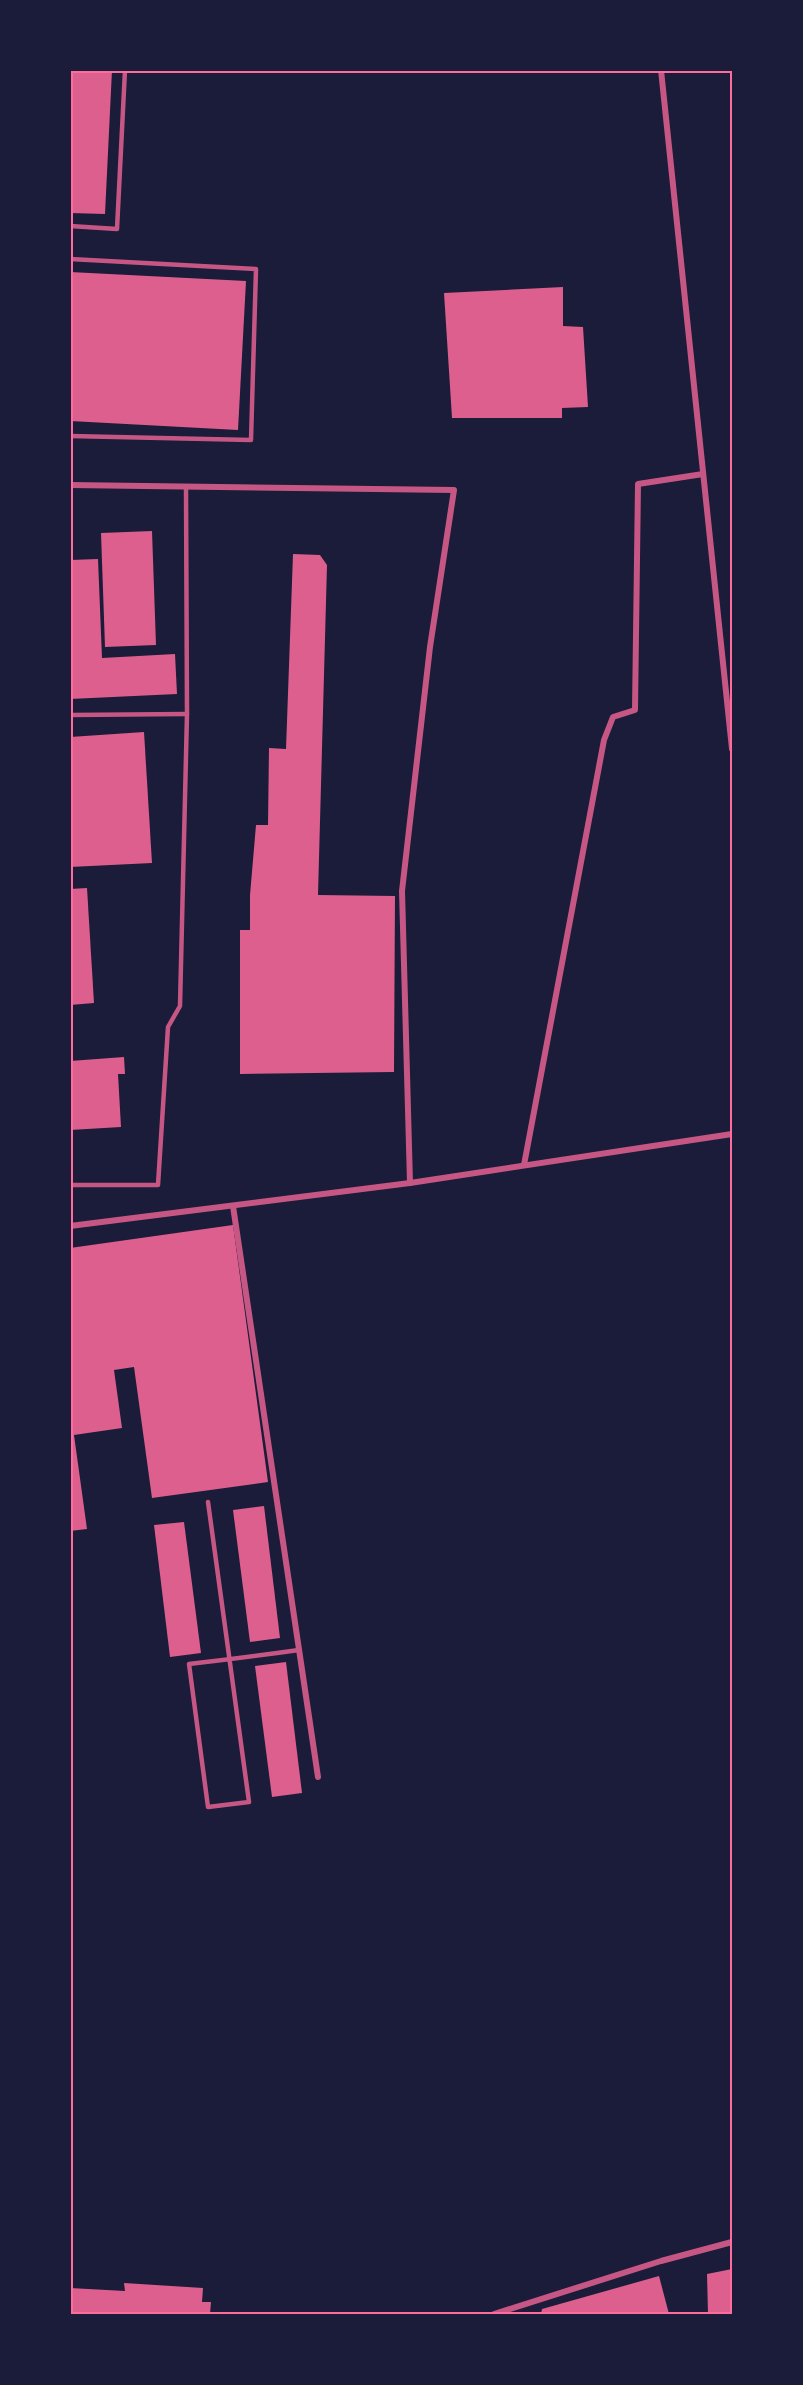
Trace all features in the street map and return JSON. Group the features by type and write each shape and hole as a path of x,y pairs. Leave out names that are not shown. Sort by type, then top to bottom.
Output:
{"street":[{"path":"661,70 732,749"},
{"path":"524,1165 604,740 613,717 635,710 638,484 703,474"},
{"path":"70,486 454,490 430,647 402,891 410,1183"},
{"path":"70,1226 410,1183 732,1134"},
{"path":"233,1206 318,1777"},
{"path":"494,2314 732,2242"}],"lane":[{"path":"70,226 117,229 124,70"},
{"path":"70,260 256,269 251,440 70,436"},
{"path":"70,1185 158,1185 168,1027 180,1006 187,714 186,487"},
{"path":"70,715 187,714"},
{"path":"208,1502 229,1659 249,1802 208,1807 189,1664 229,1659 299,1650"}],"building":[{"path":"70,70 112,70 105,214 70,213"},
{"path":"70,272 246,281 238,430 70,421"},
{"path":"563,287 563,326 583,327 588,407 562,408 562,418 452,418 444,293"},
{"path":"152,531 156,645 105,647 101,533"},
{"path":"293,554 320,555 327,565 318,895 395,896 394,1072 240,1074 240,930 250,930 250,895 256,825 268,825 269,748 286,749"},
{"path":"98,559 102,658 175,654 177,694 70,699 70,560"},
{"path":"144,732 152,863 70,867 70,737"},
{"path":"87,888 94,1003 70,1005 70,889"},
{"path":"124,1057 125,1074 118,1074 121,1127 70,1130 70,1061"},
{"path":"233,1225 268,1482 152,1498 134,1367 114,1370 122,1428 74,1435 87,1529 70,1531 70,1248"},
{"path":"264,1506 280,1638 250,1642 233,1510"},
{"path":"184,1522 201,1653 170,1657 154,1525"},
{"path":"286,1662 302,1793 272,1797 255,1666"},
{"path":"732,2269 732,2314 708,2314 707,2274"},
{"path":"659,2276 669,2314 541,2314 542,2309"},
{"path":"124,2283 203,2288 202,2302 211,2302 210,2314 70,2314 70,2288 125,2291"}]}
